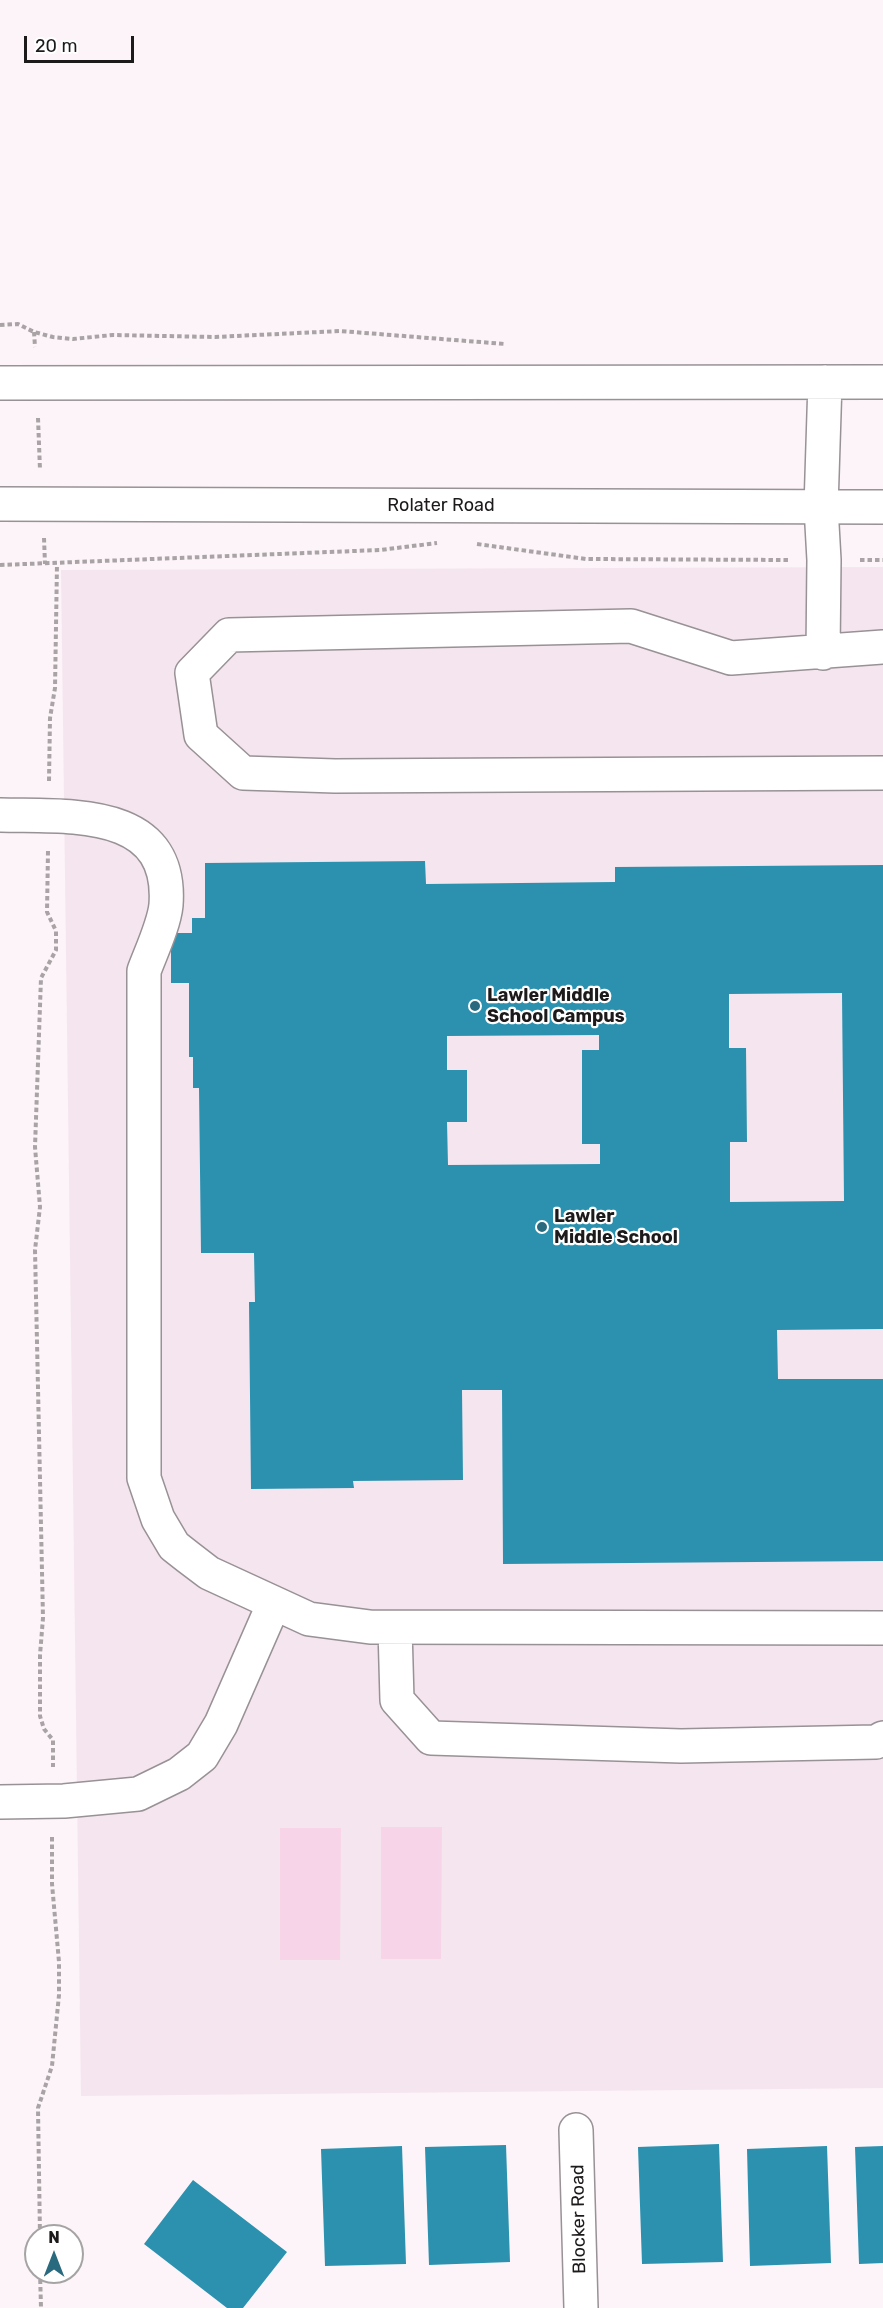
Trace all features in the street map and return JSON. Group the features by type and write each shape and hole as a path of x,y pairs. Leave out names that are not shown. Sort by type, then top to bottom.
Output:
{"main road":[{"path":"823,653 824,560 821,507 825,382"},
{"path":"0,383 883,382"},
{"name":"Rolater Road","path":"0,504 883,507"},
{"path":"883,647 731,658 631,626 229,635 192,673 201,735 243,773 335,776 883,773"},
{"path":"0,815 92,818 125,827 150,846 164,869 166,907 144,971 144,1478 158,1519 174,1546 210,1573 309,1619 394,1628 883,1628"},
{"path":"0,1802 52,1802 138,1794 179,1774 202,1756 221,1724 274,1603"},
{"path":"394,1628 397,1700 431,1738 681,1746 876,1742 883,1738"},
{"name":"Blocker Road","path":"576,2130 581,2308"}],"path":[{"path":"0,325 18,324 34,332 73,339 113,335 215,337 340,330 512,345"},
{"path":"34,332 45,564"},
{"path":"0,565 380,550 445,542"},
{"path":"468,542 586,559 883,560"},
{"path":"40,2224 38,2108 52,2066 59,1995 59,1962 52,1884 52,1740 44,1729 40,1716 40,1655 43,1618 35,1250 40,1207 35,1147 41,978 56,950 56,931 47,912 57,564"},
{"path":"40,2284 41,2308"}],"shaded area":[{"name":"Lawler Middle School Campus","path":"883,567 883,2088 81,2096 61,570"},
{"path":"381,1827 442,1827 441,1959 381,1959"},
{"path":"280,1828 341,1828 340,1960 280,1960"}],"building":[{"name":"Lawler Middle School","path":"425,861 426,884 615,882 615,867 883,865 883,1329 777,1330 778,1379 883,1379 883,1561 503,1564 502,1390 462,1390 463,1480 353,1481 354,1488 251,1489 249,1302 255,1302 254,1253 201,1253 199,1088 193,1088 193,1057 189,1057 189,983 171,983 171,933 192,933 192,918 205,918 205,863","holes":["842,993 844,1201 730,1202 730,1142 747,1142 746,1048 729,1048 729,994","599,1035 599,1050 582,1050 582,1144 600,1144 600,1164 448,1165 447,1122 467,1122 467,1070 447,1070 447,1036"]},
{"path":"719,2144 723,2262 642,2264 638,2147"},
{"path":"506,2145 510,2262 429,2265 425,2147"},
{"path":"402,2146 406,2264 325,2266 321,2149"},
{"path":"827,2146 831,2263 750,2266 747,2149"},
{"path":"883,2146 883,2263 859,2264 855,2147"},
{"path":"193,2180 287,2252 243,2308 227,2308 144,2244"}],"place":[{"name":"Lawler Middle School Campus","path":"475,1006"},
{"name":"Lawler Middle School","path":"542,1227"}]}
